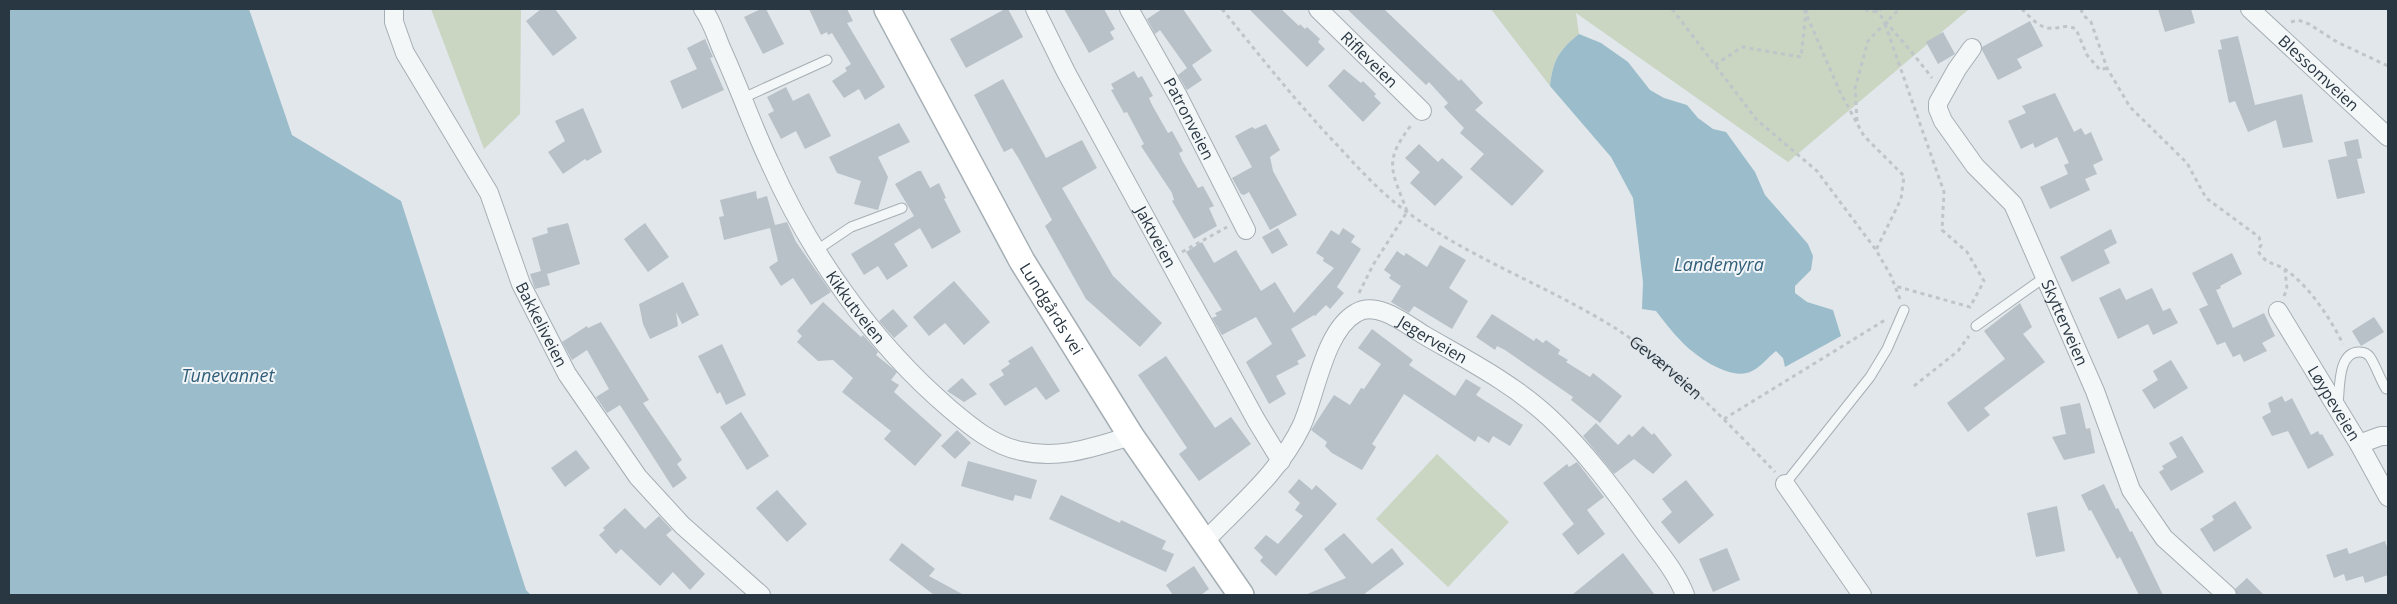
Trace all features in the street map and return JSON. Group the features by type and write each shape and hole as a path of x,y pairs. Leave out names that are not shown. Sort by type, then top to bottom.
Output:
{"street":[{"name":"Bakkeliveien","path":"394,9 394,22 405,52 489,193 521,284 567,374 638,477 682,525 761,595"},
{"name":"Kikkutveien","path":"703,9 777,178 817,250 853,304 904,366 962,419 995,441 1020,451 1048,455 1075,453 1131,436"},
{"name":"Lundgårds vei","path":"887,9 1022,261 1131,436 1241,595"},
{"name":"Jaktveien","path":"1035,9 1066,72 1168,260 1281,461"},
{"name":"Patronveien","path":"1129,9 1178,96 1243,224"},
{"name":"Rifleveien","path":"1318,9 1422,111"},
{"name":"Blessomveien","path":"2250,9 2388,137"},
{"name":"Skytterveien","path":"1972,48 1943,93 1938,109 1943,121 1975,166 2013,204 2095,391 2131,490 2164,538 2227,595"},
{"path":"1204,542 1256,491 1281,461 1307,413 1331,343 1349,318 1361,310"},
{"name":"Jegerveien","path":"1361,310 1377,310 1400,320 1514,390 1549,417 1582,451 1611,487 1673,572 1685,595"},
{"name":"Løypeveien","path":"2278,310 2359,444 2388,497"},
{"path":"2359,444 2380,436 2388,436"},
{"path":"1785,484 1862,595"}],"lane":[{"path":"743,98 827,60"},
{"path":"817,250 851,227 902,208"},
{"path":"1976,326 2045,278"},
{"path":"1785,484 1870,377 1887,349 1904,310"},
{"path":"2337,408 2341,375 2348,356 2355,352 2364,352 2369,356 2386,389"}],"path":[{"name":"Geværveien","path":"1222,9 1295,100 1368,178 1407,212 1453,242 1579,307 1617,329 1668,369 1724,419 1785,484"},
{"path":"1672,9 1757,120 1817,171 1876,250 1895,286 1904,310 1724,419"},
{"path":"1865,9 1868,11 1880,11"},
{"path":"1876,9 1880,11 1885,24 1944,192 1942,230 1967,252 1984,281 1970,307 1895,286"},
{"path":"1858,124 1855,88 1868,41 1899,9"},
{"path":"2022,9 2034,22 2049,29 2066,25 2076,29 2087,55 2100,70 2107,68"},
{"path":"2081,9 2083,15 2091,22 2107,68 2130,107 2187,163 2190,172 2206,198 2259,237 2261,245 2258,251 2263,260 2285,270 2301,284 2322,309 2348,356"},
{"path":"1714,64 1742,47 1801,57 1806,10"},
{"path":"1806,10 1840,92 1864,136 1904,176 1901,199 1876,250"},
{"path":"2278,35 2291,21 2298,20 2309,24 2337,42 2388,66"},
{"path":"1885,24 1910,47 1943,93"},
{"path":"1361,310 1356,298 1373,265 1407,212 1394,176 1392,160 1398,143 1422,111"},
{"path":"1168,260 1243,224"},
{"path":"2278,310 2287,289 2285,270"},
{"path":"1914,386 1958,351 1976,326"}],"green space":[{"path":"431,9 521,9 520,114 484,149"},
{"path":"1491,9 1969,9 1788,162 1576,13 1579,34 1566,45 1558,56 1550,86"},
{"path":"1437,454 1509,522 1448,587 1376,519"}],"water":[{"name":"Tunevannet","path":"9,9 249,9 292,135 401,201 526,590 531,595 9,595"},
{"name":"Landemyra","path":"1579,34 1601,43 1628,62 1650,90 1664,98 1687,105 1698,118 1713,129 1726,132 1755,172 1765,195 1808,244 1813,256 1811,270 1795,286 1795,293 1807,302 1833,310 1841,336 1785,367 1783,358 1776,351 1752,371 1734,373 1714,366 1695,354 1671,330 1656,311 1642,309 1643,282 1633,198 1611,157 1550,86 1558,56 1566,45"}],"building":[{"path":"541,9 555,9 577,38 553,56 526,21"},
{"path":"761,9 766,9 784,44 763,54 744,17"},
{"path":"809,9 847,9 853,21 847,23 885,87 865,100 859,89 844,98 832,81 847,71 845,68 851,64 832,33 828,35 827,32 821,35"},
{"path":"1008,9 1023,37 966,68 950,39"},
{"path":"1064,9 1104,9 1115,29 1110,32 1114,39 1089,53"},
{"path":"1162,9 1183,9 1212,51 1192,65 1202,80 1187,90 1178,75 1187,68 1160,30 1155,34 1147,19"},
{"path":"1249,9 1281,9 1299,26 1300,24 1305,29 1307,27 1320,39 1318,42 1325,49 1307,67"},
{"path":"1347,9 1384,9 1459,81 1461,79 1483,103 1475,110 1544,171 1512,206 1470,169 1484,154 1460,133 1464,128 1444,107 1448,103 1429,82 1426,85"},
{"path":"2158,9 2191,9 2195,23 2165,32"},
{"path":"2030,21 2043,46 2017,59 2022,68 1998,80 1982,47"},
{"path":"1943,32 1955,54 1938,64 1926,42"},
{"path":"2238,36 2255,105 2302,94 2313,142 2283,148 2276,120 2248,132 2235,101 2229,103 2218,50 2222,49 2220,40"},
{"path":"705,39 713,57 710,58 724,90 682,109 670,81 697,69 687,48"},
{"path":"1344,69 1361,83 1363,81 1376,94 1374,96 1381,103 1363,122 1328,86"},
{"path":"1134,71 1138,78 1142,76 1153,96 1149,98 1152,105 1168,133 1172,131 1183,151 1179,153 1182,160 1198,188 1203,186 1214,206 1209,208 1217,226 1194,239 1172,201 1174,200 1172,193 1141,146 1144,144 1127,112 1124,113 1111,90 1114,89 1111,84"},
{"path":"1003,79 1046,158 1082,140 1097,168 1062,188 1113,276 1162,323 1140,347 1086,299 1045,226 1052,220 1019,159 1012,148 1004,152 974,95"},
{"path":"786,87 793,101 809,93 831,136 805,149 796,131 781,139 768,114 774,111 767,97"},
{"path":"2055,93 2074,132 2081,128 2085,135 2091,132 2103,160 2093,165 2097,174 2085,179 2090,190 2050,209 2040,187 2068,174 2064,165 2069,163 2057,137 2035,148 2033,143 2021,149 2008,121 2026,113 2022,106"},
{"path":"583,108 602,152 587,161 585,159 563,174 548,152 565,141 555,121"},
{"path":"899,123 910,142 878,157 888,177 878,210 854,204 861,181 837,173 829,157"},
{"path":"1266,124 1280,150 1270,157 1273,171 1297,215 1270,230 1249,192 1244,195 1241,194 1232,178 1252,167 1235,136 1252,127 1255,129"},
{"path":"2358,139 2362,158 2357,159 2365,193 2337,199 2328,160 2347,156 2344,142"},
{"path":"1419,144 1438,162 1442,158 1463,177 1435,206 1410,183 1420,172 1405,158"},
{"path":"921,171 930,188 939,183 946,198 944,199 961,232 932,249 920,228 894,244 908,266 887,280 878,266 864,275 851,254 914,216 895,184"},
{"path":"756,191 757,199 767,196 775,225 787,222 796,242 831,292 811,305 793,278 781,286 769,267 778,261 770,228 724,240 719,217 724,216 720,200"},
{"path":"568,223 580,264 547,274 550,285 535,289 530,274 541,271 532,238 548,233 547,228"},
{"path":"645,223 669,257 648,272 624,239"},
{"path":"1278,228 1288,245 1272,254 1262,237"},
{"path":"1343,228 1355,236 1351,242 1361,249 1337,287 1344,293 1330,309 1326,305 1315,316 1291,329 1306,356 1297,361 1299,364 1276,376 1286,394 1269,404 1246,362 1272,344 1256,317 1222,335 1212,318 1217,316 1215,313 1222,310 1186,252 1202,242 1214,263 1236,250 1261,291 1275,282 1294,313 1334,268 1323,261 1324,258 1316,253 1331,230 1339,235"},
{"path":"2111,229 2117,243 2104,250 2110,263 2072,282 2060,257"},
{"path":"1440,245 1466,260 1449,288 1468,301 1452,329 1414,306 1409,313 1391,302 1401,286 1389,278 1391,275 1384,270 1397,251 1404,256 1406,253 1427,267"},
{"path":"2232,253 2242,274 2216,290 2233,328 2264,313 2275,336 2262,343 2267,351 2244,362 2240,354 2233,357 2225,342 2217,345 2199,309 2208,305 2192,273"},
{"path":"954,281 990,322 964,345 945,323 929,336 913,317"},
{"path":"683,282 699,315 682,324 676,312 678,326 650,339 643,324 639,304"},
{"path":"2120,288 2126,300 2152,288 2163,311 2170,308 2178,323 2153,335 2148,324 2118,339 2099,298"},
{"path":"823,302 861,337 863,335 878,352 876,355 897,372 891,380 899,385 894,392 942,435 915,466 884,439 891,431 842,392 853,378 833,360 818,361 797,342 802,336 797,331"},
{"path":"2020,303 2032,327 2023,334 2045,362 1984,408 1990,415 1968,432 1947,403 2005,359 1984,331"},
{"path":"893,309 908,326 894,338 879,321"},
{"path":"1492,314 1534,341 1536,338 1543,343 1546,340 1560,350 1558,354 1568,360 1566,362 1590,377 1593,373 1622,396 1600,423 1571,400 1573,397 1505,350 1497,346 1495,350 1476,337"},
{"path":"2374,317 2384,332 2361,346 2352,331"},
{"path":"601,322 649,400 643,403 682,460 677,464 687,478 673,488 620,405 607,413 596,397 609,389 587,350 572,360 562,342 587,326 588,328"},
{"path":"1372,329 1413,360 1409,365 1455,396 1466,379 1481,388 1476,395 1523,425 1510,446 1493,436 1489,443 1478,436 1475,442 1404,394 1372,444 1376,447 1362,470 1332,453 1325,446 1327,442 1311,430 1334,395 1350,405 1361,388 1364,389 1381,364 1358,348"},
{"path":"722,344 746,395 726,405 720,392 717,394 698,356"},
{"path":"1032,346 1060,391 1046,400 1036,387 1005,406 989,384 1004,375 1001,370 1010,364 1008,361"},
{"path":"1166,356 1215,428 1231,417 1251,444 1199,481 1179,454 1187,448 1138,375"},
{"path":"2171,360 2188,388 2154,409 2142,390 2158,380 2153,371"},
{"path":"962,378 977,394 964,402 947,391"},
{"path":"2282,396 2285,402 2292,398 2311,435 2318,431 2320,435 2322,434 2334,455 2308,469 2288,431 2272,436 2262,417 2271,412 2268,403"},
{"path":"2080,403 2086,429 2090,428 2095,453 2064,460 2052,437 2066,434 2060,407"},
{"path":"741,412 769,456 747,470 720,427"},
{"path":"1596,423 1618,445 1629,434 1632,437 1643,426 1652,435 1654,433 1672,455 1653,474 1634,459 1614,474 1583,436"},
{"path":"957,430 971,443 955,459 941,446"},
{"path":"2182,436 2204,472 2171,491 2159,472 2164,469 2162,466 2177,457 2169,443"},
{"path":"576,450 590,468 565,487 551,468"},
{"path":"968,461 1037,480 1031,499 1015,495 1013,501 961,486"},
{"path":"1577,462 1604,497 1587,510 1605,534 1578,555 1562,534 1574,524 1543,483 1567,464 1569,467"},
{"path":"1299,479 1312,490 1316,485 1337,504 1276,576 1260,561 1263,557 1254,548 1266,535 1278,544 1303,516 1295,510 1300,503 1288,492"},
{"path":"1686,480 1714,515 1679,544 1661,522 1672,512 1662,499"},
{"path":"2104,484 2116,509 2118,508 2130,532 2132,531 2163,595 2139,595 2120,557 2117,559 2091,510 2089,511 2081,495"},
{"path":"777,490 807,524 787,542 756,508"},
{"path":"1061,495 1120,523 1121,520 1166,541 1162,549 1174,554 1166,572 1049,519"},
{"path":"2235,501 2252,528 2214,552 2200,529 2214,520 2212,516"},
{"path":"2057,506 2065,551 2036,557 2027,513"},
{"path":"625,508 645,529 659,516 672,530 666,535 705,574 690,590 673,572 660,586 621,549 616,554 599,535 605,530 603,528"},
{"path":"1344,533 1372,564 1392,548 1404,564 1363,595 1305,595 1346,578 1324,549"},
{"path":"2385,541 2388,550 2388,575 2365,583 2363,576 2346,581 2344,574 2334,578 2326,555 2347,548 2349,554"},
{"path":"902,543 935,569 929,576 964,595 934,595 889,560"},
{"path":"1727,548 1740,580 1713,592 1699,559"},
{"path":"1623,553 1655,595 1572,595"},
{"path":"1194,566 1209,589 1201,595 1173,595 1166,585"},
{"path":"2247,578 2264,595 2237,595 2235,589"}]}
